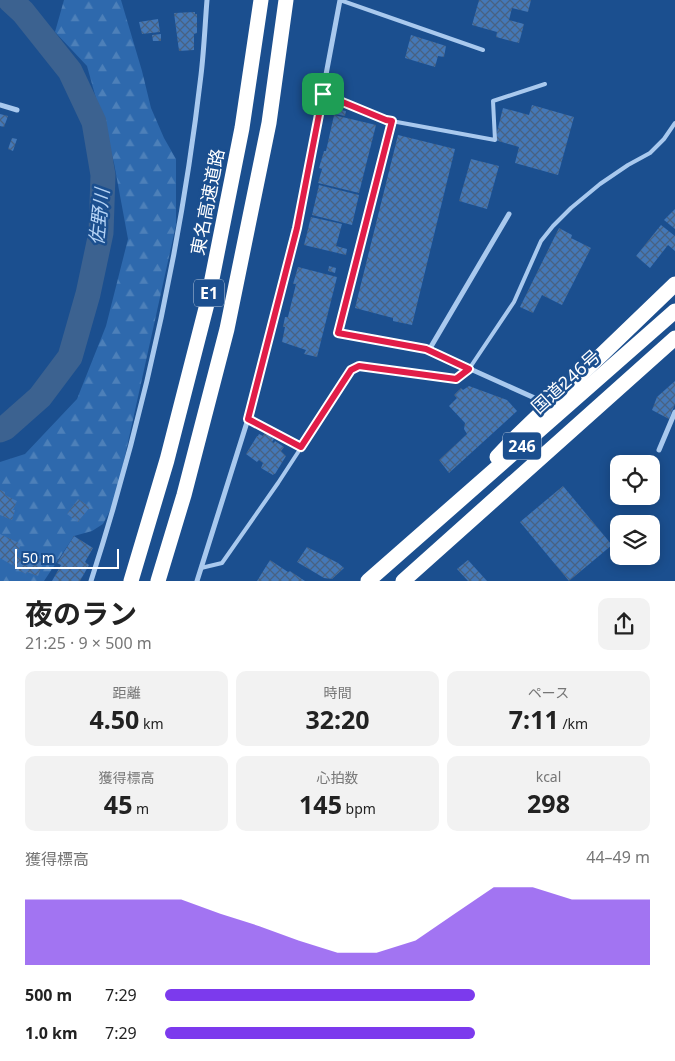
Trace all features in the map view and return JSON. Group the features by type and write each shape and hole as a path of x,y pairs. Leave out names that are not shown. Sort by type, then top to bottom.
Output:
{"highway":[{"name":"東名高速道路","path":"131,581 167,460 207,304 242,128 261,0"},
{"name":"E1","path":"158,581 184,494 227,330 269,122 286,0"},
{"path":"452,509 515,438 675,284"},
{"name":"国道246号","path":"368,581 675,311"},
{"name":"246","path":"403,581 675,338"},
{"path":"609,397 638,380 675,352"}],"street":[{"path":"91,581 110,520 146,385 172,264 188,179 202,74 207,0"},
{"path":"197,581 248,419 297,228 340,0"},
{"path":"0,105 17,110"},
{"path":"392,121 338,333 429,350 549,405"},
{"path":"429,350 509,214"},
{"path":"660,450 675,412"},
{"path":"248,419 301,447"}],"lane":[{"path":"340,0 483,50"},
{"path":"323,94 386,120 494,140 493,101 545,84"},
{"path":"201,568 222,563 351,370 359,366 456,379 469,369 514,302 541,242 552,226 600,184 650,153 664,139 675,123"}],"green space":[{"path":"64,0 121,0 151,108 164,138 176,159 176,225 115,501 103,524 92,531 74,536 44,581 0,581 0,462 25,454 77,399 106,326 128,239 114,163 87,66 55,32"}],"building":[{"path":"479,0 531,0 528,12 512,8 509,20 524,24 519,43 496,37 497,32 472,25"},
{"path":"195,12 197,14 197,33 194,34 194,50 179,51 174,13"},
{"path":"158,19 160,32 142,34 139,22"},
{"path":"161,34 161,41 153,41 152,35"},
{"path":"411,35 446,46 444,57 438,56 435,67 405,58"},
{"path":"532,105 574,117 558,175 515,163 519,147 495,140 503,108 529,115"},
{"path":"336,109 346,111 345,116 335,114"},
{"path":"0,114 8,116 4,127 0,126"},
{"path":"334,115 376,125 359,193 318,183 322,169 319,168 324,151 326,151"},
{"path":"398,135 455,149 412,325 393,321 393,318 355,308"},
{"path":"12,138 17,139 13,151 8,149"},
{"path":"471,159 499,166 487,209 459,201"},
{"path":"319,185 359,195 352,225 312,215"},
{"path":"675,209 675,229 664,220"},
{"path":"311,217 342,224 336,246 347,249 346,255 304,245"},
{"path":"661,225 675,236 675,251 668,245 650,268 636,256"},
{"path":"559,228 572,235 571,238 591,248 562,305 542,295 533,313 520,307"},
{"path":"329,266 336,268 335,273 328,271"},
{"path":"298,267 337,277 317,357 304,354 306,350 282,342 285,317 288,317 296,284 293,284"},
{"path":"675,381 675,404 669,419 652,410 657,397"},
{"path":"469,386 507,400 517,411 449,473 439,460 467,434 464,429 465,423 449,406 457,398 454,395 461,388 463,390"},
{"path":"265,432 274,439 272,442 274,443 275,441 284,447 281,451 286,456 273,475 261,468 263,463 259,460 257,462 246,454 257,436 259,434 263,436"},
{"path":"563,486 610,543 610,547 569,581 520,522"},
{"path":"0,490 17,501 13,510 15,510 12,520 0,515"},
{"path":"78,499 90,507 78,522 67,514"},
{"path":"0,534 21,544 12,565 0,558"},
{"path":"74,536 93,548 85,562 89,565 80,581 52,581 61,565 57,563"},
{"path":"307,547 344,568 332,579 324,578 297,562"},
{"path":"30,552 45,558 38,576 27,572 26,574 18,570 20,568 13,565 17,557 26,560"},
{"path":"270,560 288,572 290,571 305,581 257,581"},
{"path":"468,560 487,581 468,581 457,569"}],"waterway":[{"name":"佐野川","path":"0,430 5,428 40,397 70,357 88,294 101,233 103,175 94,122 70,71 23,12 10,0"}],"route":[{"path":"323,94 392,121 338,333 426,349 469,369 456,379 359,366 351,370 301,447 248,419 297,228 323,94"}]}
